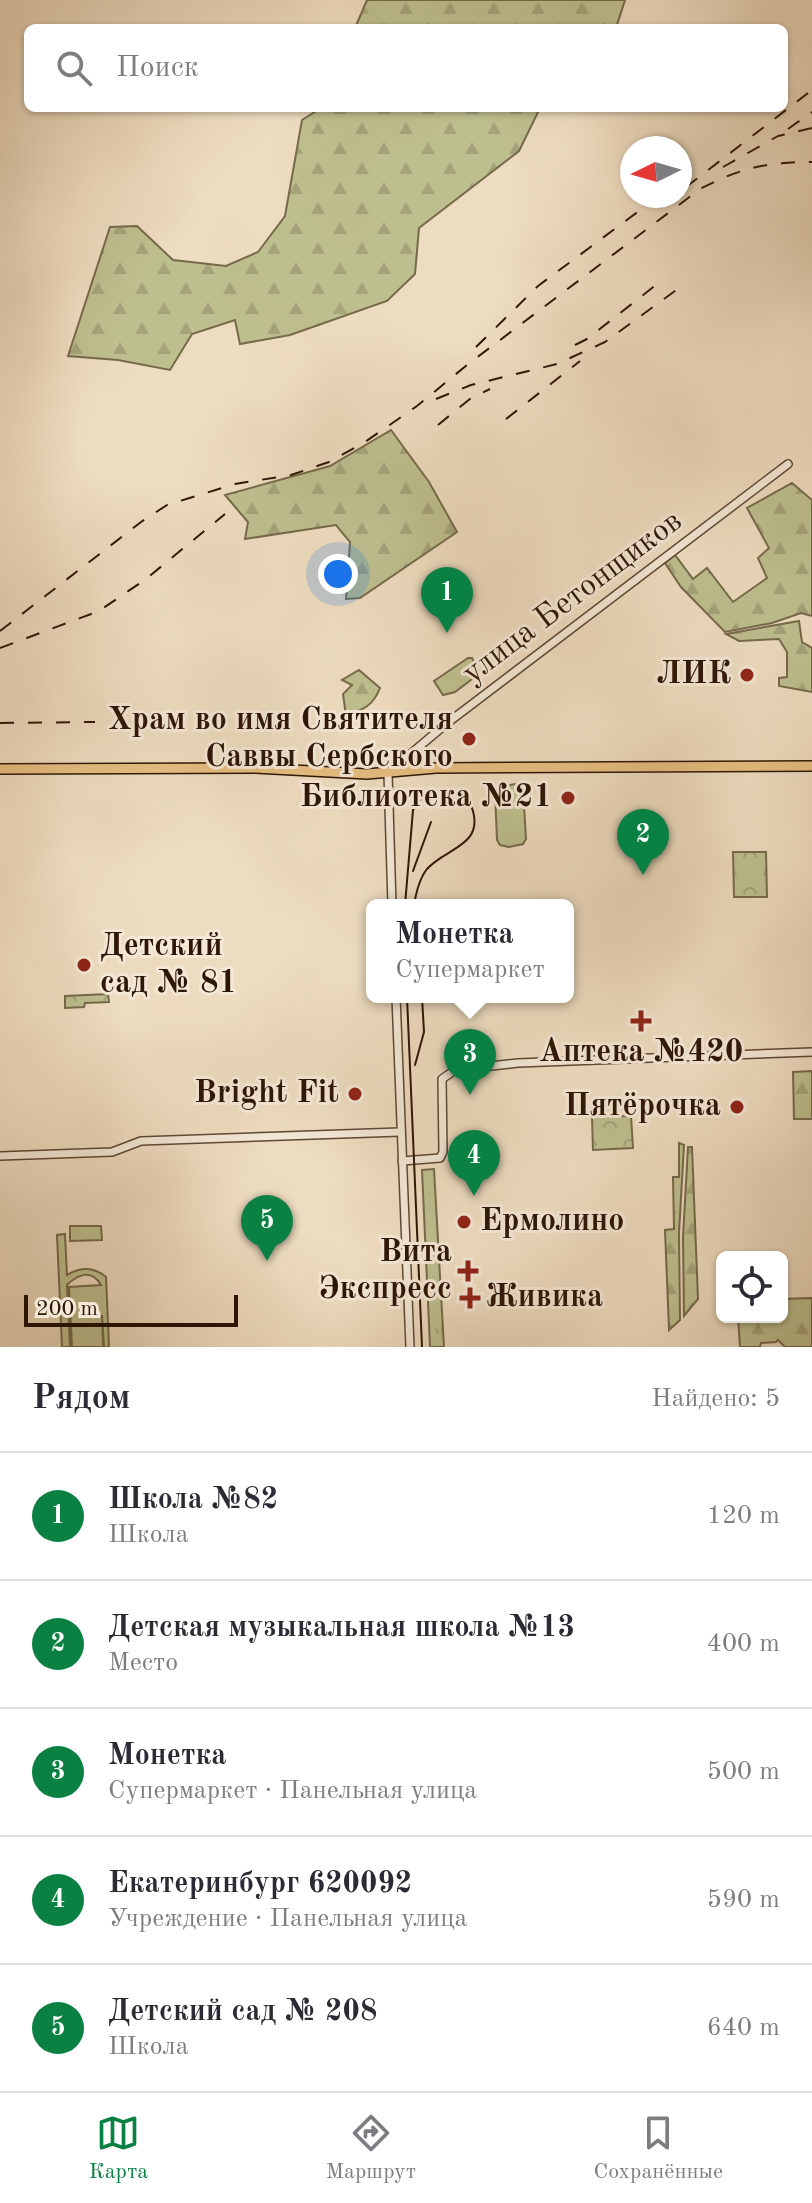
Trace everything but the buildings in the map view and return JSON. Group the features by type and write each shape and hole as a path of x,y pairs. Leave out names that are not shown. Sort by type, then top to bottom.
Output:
{"main road":[{"path":"0,769 255,768 367,774 436,768 812,766"}],"street":[{"name":"улица Бетонщиков","path":"388,773 446,724 788,464"},
{"path":"388,773 392,899"},
{"path":"396,1003 410,1347"},
{"path":"402,1161 440,1158 443,1152 442,1079 455,1070 532,1063 812,1052"},
{"path":"0,1156 112,1152 141,1141 400,1132"}],"green space":[{"path":"367,0 625,0 617,24 357,24"},
{"path":"315,112 538,112 519,151 419,228 415,274 387,301 290,335 240,344 235,320 192,334 170,370 118,360 68,356 110,227 137,226 173,260 226,266 258,252 285,216 302,120"},
{"path":"391,430 429,482 457,532 360,598 346,599 350,542 336,525 245,539 248,522 225,495 330,466"},
{"path":"792,483 812,500 812,616 801,613 772,623 725,632 681,587 665,563 675,555 693,579 707,568 733,602 767,578 758,558 769,548 747,508"},
{"path":"799,621 802,642 812,648 812,692 779,686 779,678 787,677 787,652 779,639 739,641 726,634"},
{"path":"472,658 480,673 455,692 443,695 434,681"},
{"path":"359,670 380,688 367,706 346,716 343,694 352,685 342,680"},
{"path":"515,784 523,789 526,839 523,844 509,847 500,845 497,840 495,793 496,788"},
{"path":"733,852 766,852 767,897 734,897"},
{"path":"108,994 109,1002 65,1008 65,996"},
{"path":"812,1071 812,1119 794,1119 793,1072"},
{"path":"631,1116 633,1148 593,1150 592,1117"},
{"path":"679,1143 684,1145 679,1233 680,1320 669,1330 665,1230 674,1229 673,1177 679,1177"},
{"path":"688,1147 692,1147 698,1299 684,1316 683,1238"},
{"path":"434,1169 444,1347 430,1347 422,1170"},
{"path":"70,1226 101,1226 102,1240 70,1241"},
{"path":"65,1234 67,1275 86,1269 106,1277 109,1347 104,1347 102,1315 103,1347 72,1347 69,1287 101,1285 93,1277 85,1275 67,1285 70,1347 62,1347 57,1235"},
{"path":"812,1298 812,1347 785,1347 778,1340 761,1343 760,1347 740,1347 738,1323 788,1323 788,1299"}],"tram line":[{"path":"406,899 413,810 425,796 449,793 472,808 475,821 473,831 461,845 427,869 415,899"},
{"path":"413,871 431,822"},
{"path":"407,1003 422,1347"},
{"path":"415,1065 424,1032 422,1003"}],"railway":[{"path":"788,108 812,90"},
{"path":"692,182 783,112"},
{"path":"788,129 812,112"},
{"path":"723,167 778,136 812,128"},
{"path":"0,631 167,505 235,484 291,475 329,462 365,442 417,406 700,189 754,168 812,162"},
{"path":"476,347 538,286 643,208"},
{"path":"575,345 661,281"},
{"path":"436,399 471,385 557,364 605,342 679,288"},
{"path":"506,419 580,361"},
{"path":"438,425 471,398 490,389"},
{"path":"0,648 99,611 146,579 225,514"},
{"path":"0,723 95,722"}],"place":[{"name":"Школа №82","path":"447,633"},
{"name":"ЛИК","path":"747,675"},
{"name":"Храм во имя Святителя Саввы Сербского","path":"469,739"},
{"name":"Библиотека №21","path":"568,798"},
{"name":"Детская музыкальная школа №13","path":"643,875"},
{"name":"Детский сад № 81","path":"84,965"},
{"name":"Аптека №420","path":"641,1021"},
{"name":"Bright Fit","path":"355,1094"},
{"name":"Монетка","path":"470,1095"},
{"name":"Пятёрочка","path":"737,1107"},
{"name":"Екатеринбург 620092","path":"474,1196"},
{"name":"Ермолино","path":"464,1222"},
{"name":"Детский сад № 208","path":"267,1261"},
{"name":"Вита Экспресс","path":"468,1271"},
{"name":"Живика","path":"470,1298"}]}
